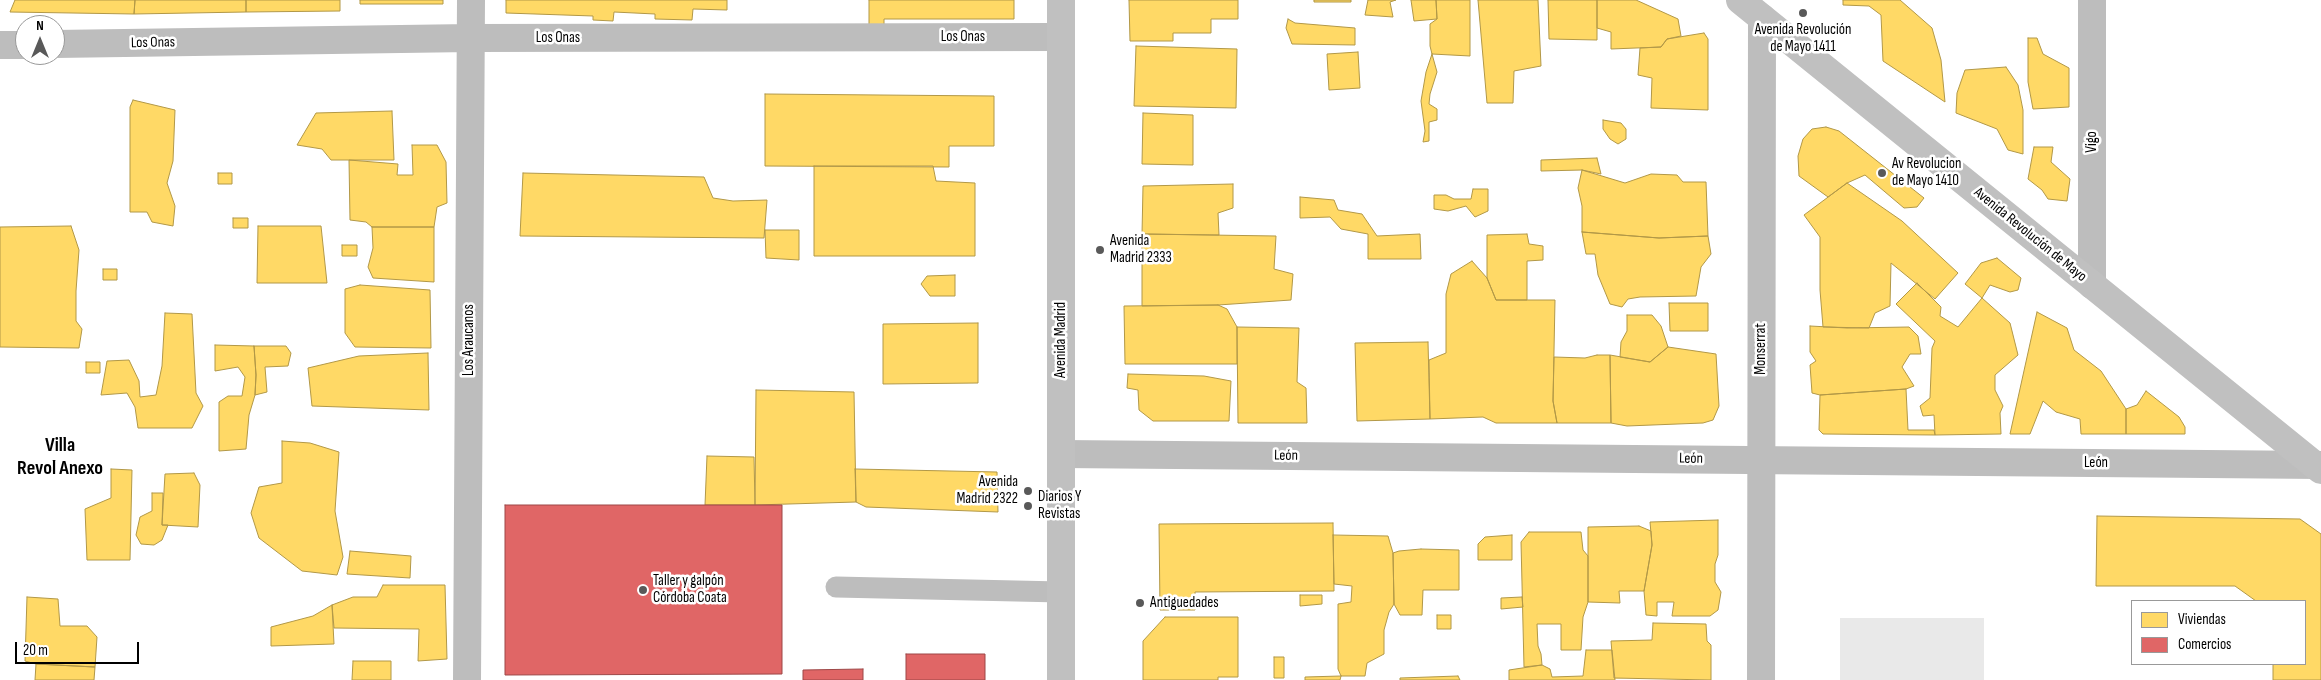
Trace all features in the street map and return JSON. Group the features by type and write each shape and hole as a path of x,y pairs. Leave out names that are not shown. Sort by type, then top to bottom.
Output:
{"main road":[{"name":"Avenida Madrid","path":"1061,0 1061,680"},
{"name":"Avenida Revolución de Mayo","path":"1740,0 2319,466"}],"street":[{"name":"Los Araucanos","path":"466,680 471,0"},
{"name":"Vigo","path":"2092,0 2092,285"},
{"name":"Monserrat","path":"1761,680 1762,18"},
{"name":"Los Onas","path":"65,44 470,38 1061,37"},
{"path":"0,45 15,45"},
{"name":"León","path":"1061,454 2319,466"}],"lane":[{"path":"836,587 1061,592"}],"shaded area":[{"path":"1840,618 1984,618 1984,680 1840,680"}],"building: Viviendas":[{"path":"15,0 135,0 134,14 10,12"},
{"path":"135,0 246,0 246,12 134,14"},
{"path":"246,0 340,0 340,11 246,12"},
{"path":"360,0 443,0 443,4 360,4"},
{"path":"506,0 727,0 727,10 693,9 692,20 655,19 655,14 614,12 613,21 593,20 593,16 506,13"},
{"path":"869,0 1014,0 1014,19 884,19 884,30 869,30"},
{"path":"1129,0 1238,0 1238,19 1211,19 1211,33 1173,33 1173,41 1130,41"},
{"path":"1314,0 1351,0 1351,2 1314,2"},
{"path":"1368,0 1396,0 1390,2 1393,17 1365,15"},
{"path":"1411,0 1436,0 1437,19 1414,21"},
{"path":"1436,0 1470,0 1470,56 1432,54 1430,24 1437,19"},
{"path":"1478,0 1538,0 1541,66 1514,71 1513,103 1487,103"},
{"path":"1548,0 1597,0 1597,40 1549,39"},
{"path":"1597,0 1636,0 1678,19 1681,36 1667,39 1661,47 1611,49 1611,32 1597,28"},
{"path":"1843,0 1900,0 1932,28 1941,60 1945,102 1883,61 1881,15 1869,6 1843,5"},
{"path":"1288,19 1295,23 1355,28 1355,45 1292,44 1286,28"},
{"path":"1704,33 1708,39 1708,110 1651,108 1652,78 1638,75 1640,48 1661,47 1667,39"},
{"path":"2028,38 2037,38 2043,54 2069,68 2069,107 2033,109 2028,82"},
{"path":"1136,46 1237,49 1236,108 1134,106"},
{"path":"1358,52 1360,88 1329,90 1327,54"},
{"path":"1432,54 1437,72 1429,104 1437,109 1437,120 1429,122 1429,141 1423,142 1425,131 1421,101 1426,72"},
{"path":"2006,67 2018,85 2023,110 2023,154 2008,150 1997,129 1956,113 1957,93 1965,70"},
{"path":"765,94 994,96 994,146 949,146 949,167 765,166"},
{"path":"133,100 175,110 173,161 167,183 175,206 173,226 152,222 147,212 130,212 130,107"},
{"path":"392,111 394,160 331,160 322,149 297,145 316,113"},
{"path":"1143,113 1193,115 1193,165 1142,164"},
{"path":"1603,120 1621,123 1626,129 1626,139 1618,144 1610,139 1603,129"},
{"path":"1826,127 1839,131 1924,198 1917,207 1904,208 1865,175 1847,183 1828,197 1799,176 1798,156 1803,139 1812,129"},
{"path":"412,145 437,145 446,162 447,203 437,207 434,227 372,227 366,222 350,220 349,160 398,164 397,175 413,175"},
{"path":"2034,147 2053,147 2051,162 2070,179 2067,201 2048,199 2042,190 2028,179"},
{"path":"1597,158 1601,174 1582,170 1541,171 1541,160"},
{"path":"814,166 933,166 936,181 975,183 975,256 814,256"},
{"path":"1582,170 1625,183 1651,174 1677,175 1683,182 1706,182 1708,236 1659,238 1582,232 1582,206 1578,188"},
{"path":"218,173 232,173 232,184 218,184"},
{"path":"523,173 704,177 713,198 733,201 767,200 764,238 520,236"},
{"path":"1847,183 1902,221 1958,273 1935,299 1891,263 1890,306 1875,313 1869,328 1823,327 1820,290 1820,237 1804,215"},
{"path":"1233,184 1233,208 1218,213 1219,235 1142,234 1143,186"},
{"path":"1473,189 1488,189 1488,211 1475,217 1466,206 1448,211 1434,209 1434,195 1446,195 1454,199 1471,199"},
{"path":"1300,197 1334,200 1338,210 1362,214 1377,236 1420,234 1421,259 1368,259 1368,234 1341,229 1330,217 1300,218"},
{"path":"233,218 248,218 248,228 233,228"},
{"path":"71,226 79,250 76,321 82,329 79,348 0,347 0,227"},
{"path":"258,226 321,226 327,283 257,283"},
{"path":"372,227 434,227 434,282 373,278 368,267 373,248"},
{"path":"765,230 799,230 799,260 766,258"},
{"path":"1582,232 1659,238 1708,236 1711,254 1701,267 1696,296 1640,297 1628,299 1622,307 1610,304 1598,275 1595,254 1586,254"},
{"path":"1142,234 1276,236 1274,269 1293,274 1291,300 1218,305 1142,306"},
{"path":"1527,234 1529,244 1543,246 1543,260 1527,261 1527,300 1496,300 1487,278 1487,235"},
{"path":"342,245 357,245 357,256 342,256"},
{"path":"1997,258 2021,278 2018,290 2010,292 1990,285 1982,298 1965,284 1981,263"},
{"path":"1472,261 1487,278 1496,300 1555,300 1553,401 1557,423 1496,423 1483,417 1430,419 1429,360 1446,353 1446,294 1451,274"},
{"path":"103,269 117,269 117,280 103,280"},
{"path":"955,275 955,296 930,296 921,284 927,276"},
{"path":"1917,283 1941,307 1940,316 1958,327 1982,298 2010,323 2018,355 1995,375 1995,390 2003,406 2000,413 2001,434 1935,435 1934,415 1923,416 1920,406 1930,398 1932,348 1935,341 1896,304"},
{"path":"360,285 430,290 431,348 355,347 345,333 345,289"},
{"path":"1669,303 1708,303 1708,331 1670,331"},
{"path":"1218,305 1227,309 1237,327 1237,364 1125,364 1124,306"},
{"path":"2037,312 2067,328 2074,350 2101,371 2126,409 2126,434 2081,434 2080,419 2056,412 2043,401 2030,434 2010,434"},
{"path":"165,313 192,314 196,393 203,406 192,428 138,428 135,407 127,393 101,395 107,361 129,360 139,381 140,397 156,395 162,366"},
{"path":"1627,315 1652,315 1661,326 1668,347 1650,362 1620,357 1621,342 1627,331"},
{"path":"978,323 978,383 883,384 883,324"},
{"path":"1810,326 1847,328 1909,327 1918,336 1921,354 1910,354 1902,367 1914,386 1906,389 1820,395 1812,393 1810,365 1816,361 1810,352"},
{"path":"1237,327 1299,328 1297,382 1306,388 1307,423 1238,423"},
{"path":"1428,342 1430,419 1357,421 1355,343"},
{"path":"215,345 254,346 255,395 249,415 246,449 219,451 219,402 228,396 242,396 245,377 238,367 215,371"},
{"path":"254,346 286,346 291,353 288,366 265,367 267,392 255,395 256,375"},
{"path":"1668,347 1716,354 1719,406 1713,420 1703,423 1627,426 1611,423 1610,355 1650,362"},
{"path":"428,353 429,410 312,406 308,368 359,356"},
{"path":"1597,355 1610,355 1611,423 1557,423 1553,401 1554,357 1585,358"},
{"path":"86,362 100,362 100,373 86,373"},
{"path":"1128,374 1204,376 1231,381 1229,421 1153,421 1139,410 1138,390 1127,388"},
{"path":"1906,389 1908,430 1934,430 1935,435 1823,434 1819,430 1820,395"},
{"path":"756,390 854,392 856,502 755,505"},
{"path":"2146,391 2179,417 2185,427 2185,434 2126,434 2126,409 2137,405"},
{"path":"282,441 310,443 339,452 335,511 343,557 337,575 302,571 259,538 251,513 259,487 282,483"},
{"path":"707,456 754,457 755,505 705,505"},
{"path":"111,469 132,470 130,560 87,560 85,509 111,498"},
{"path":"855,469 997,472 998,512 866,507 856,502"},
{"path":"194,473 200,485 198,527 162,525 165,474"},
{"path":"152,493 163,493 162,525 168,525 162,540 154,545 141,544 136,535 140,517 152,511"},
{"path":"2097,516 2300,519 2321,534 2321,680 2273,680 2273,665 2306,665 2306,600 2255,600 2235,586 2096,586"},
{"path":"1718,520 1718,555 1715,564 1715,582 1721,592 1718,610 1710,616 1672,616 1674,602 1657,602 1657,616 1646,615 1644,591 1652,545 1650,522"},
{"path":"1333,523 1334,591 1195,592 1195,610 1160,610 1159,524"},
{"path":"1639,526 1651,531 1652,545 1644,591 1619,591 1620,603 1588,602 1588,527"},
{"path":"1529,532 1581,532 1583,550 1588,556 1588,602 1583,617 1581,650 1561,650 1561,624 1537,624 1538,646 1542,665 1524,667 1521,542"},
{"path":"1333,535 1388,536 1393,553 1394,604 1389,612 1384,630 1384,654 1367,663 1365,676 1341,676 1338,669 1338,604 1351,602 1352,586 1334,584"},
{"path":"1512,535 1512,560 1478,560 1478,544 1485,537"},
{"path":"1421,549 1459,550 1459,590 1423,590 1422,615 1400,615 1394,604 1393,553"},
{"path":"350,551 411,556 410,578 347,574"},
{"path":"383,585 445,585 447,659 418,661 419,629 334,628 332,605 353,597 377,597"},
{"path":"1300,595 1322,595 1322,604 1300,606"},
{"path":"27,597 58,599 60,626 87,626 97,637 95,667 36,664 25,661"},
{"path":"1522,597 1523,607 1501,609 1501,598"},
{"path":"332,605 334,644 271,646 271,627 313,616"},
{"path":"1437,615 1451,615 1451,629 1437,629"},
{"path":"1165,617 1238,617 1238,677 1218,677 1218,680 1143,680 1143,641"},
{"path":"1653,623 1706,624 1707,641 1711,645 1711,680 1614,678 1611,641 1652,640"},
{"path":"1586,650 1612,650 1615,680 1509,680 1509,670 1542,665 1550,669 1552,677 1583,676"},
{"path":"1274,657 1284,657 1284,678 1274,678"},
{"path":"353,661 391,661 391,680 352,680"},
{"path":"36,664 95,667 94,680 35,680"},
{"path":"1341,676 1340,680 1305,680 1305,677"},
{"path":"1458,676 1460,680 1400,680 1400,678"}],"building: Comercios":[{"name":"Taller y galpón Córdoba Coata","path":"505,505 782,505 782,674 505,675"},
{"path":"906,654 985,654 985,680 906,680"},
{"path":"863,669 863,680 803,680 803,670"}],"place":[{"name":"Avenida Revolución de Mayo 1411","path":"1803,13"},
{"name":"Av Revolucion de Mayo 1410","path":"1882,173"},
{"name":"Avenida Madrid 2333","path":"1100,250"},
{"name":"Avenida Madrid 2322","path":"1028,491"},
{"name":"Diarios Y Revistas","path":"1028,506"},
{"name":"Taller y galpón Córdoba Coata","path":"643,590"},
{"name":"Antiguedades","path":"1140,603"}],"district":[{"name":"Villa Revol Anexo","path":"60,458"}]}
